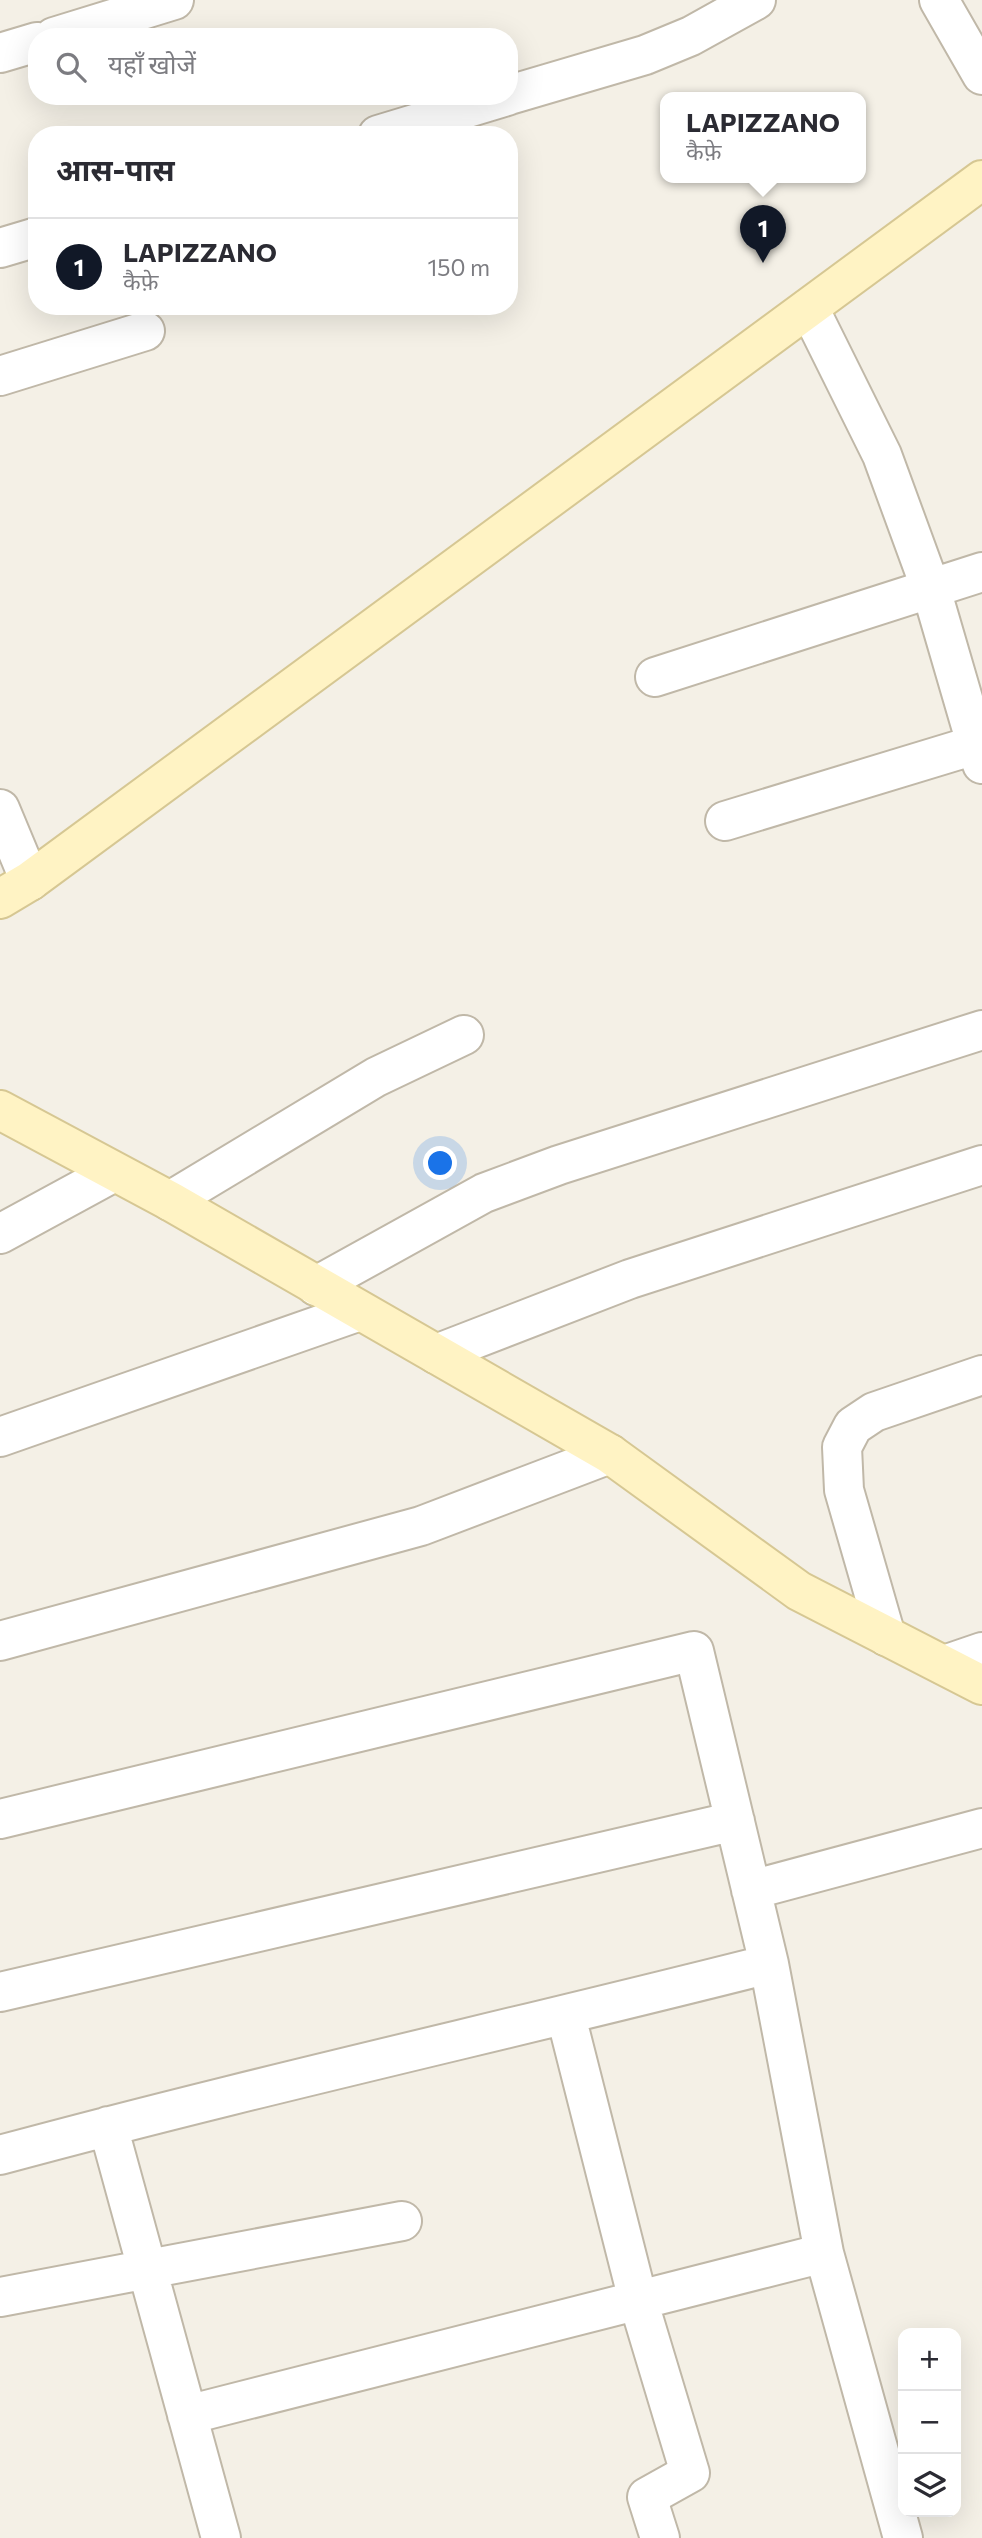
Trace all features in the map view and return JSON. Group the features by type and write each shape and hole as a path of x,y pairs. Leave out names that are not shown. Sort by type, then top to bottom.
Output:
{"street":[{"path":"83,28 174,0"},
{"path":"518,93 645,55 691,36 756,0"},
{"path":"939,0 982,75"},
{"path":"0,54 28,45"},
{"path":"408,126 478,105"},
{"path":"0,809 15,890 982,180"},
{"path":"0,248 28,240"},
{"path":"725,821 978,754 931,589 882,455 809,308"},
{"path":"0,376 145,331"},
{"path":"655,677 982,572"},
{"path":"316,1286 484,1192 982,1030"},
{"path":"170,1201 376,1077 464,1035"},
{"path":"0,1110 170,1201 610,1454 799,1591 982,1685"},
{"path":"436,1354 630,1279 982,1165"},
{"path":"0,1234 114,1172"},
{"path":"0,1437 360,1311"},
{"path":"886,1636 844,1490 842,1447 853,1426 874,1412 982,1375"},
{"path":"0,1641 421,1526 610,1454"},
{"path":"0,1819 694,1651 769,1964 824,2253 904,2538"},
{"path":"944,1665 982,1652"},
{"path":"0,1992 735,1821"},
{"path":"751,1890 982,1828"},
{"path":"0,2155 108,2126 566,2016 769,1964"},
{"path":"566,2016 638,2300 690,2473 647,2497 660,2538"},
{"path":"108,2126 221,2538"},
{"path":"0,2297 402,2221"},
{"path":"187,2415 824,2253"}],"place":[{"name":"LAPIZZANO","path":"763,263"}]}
